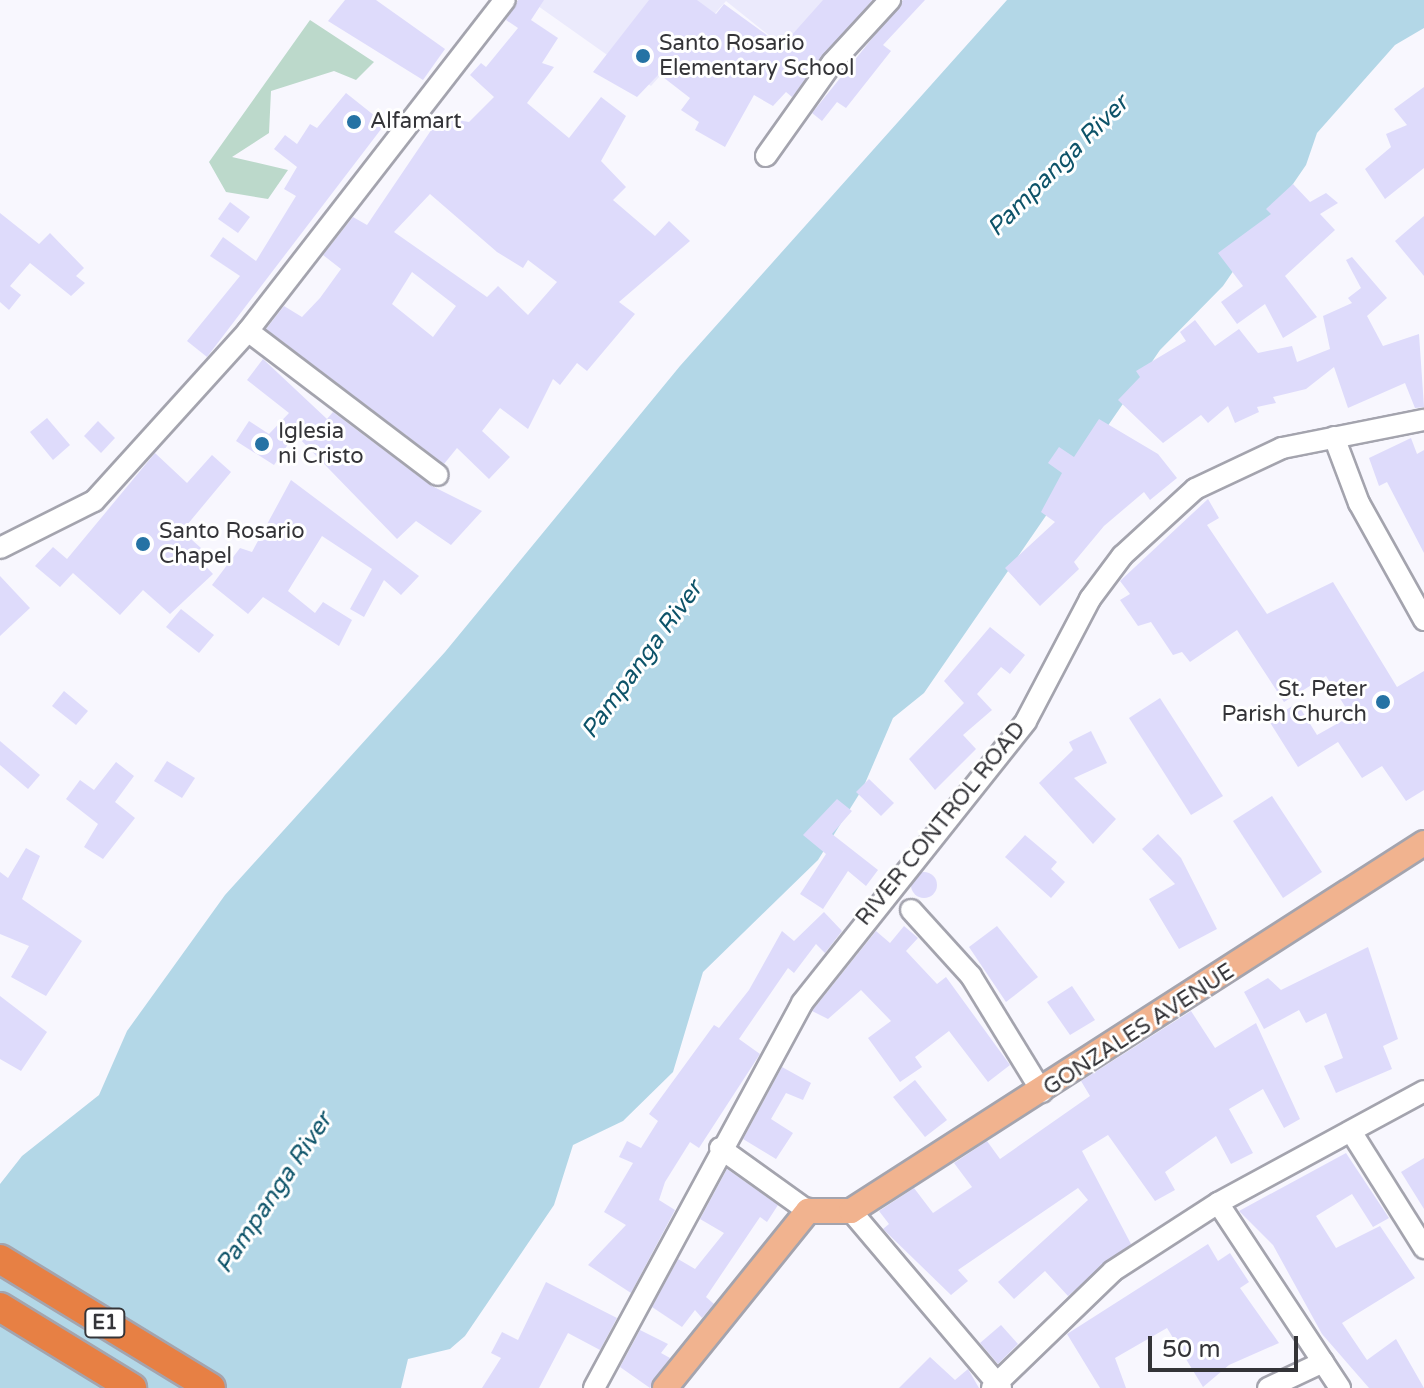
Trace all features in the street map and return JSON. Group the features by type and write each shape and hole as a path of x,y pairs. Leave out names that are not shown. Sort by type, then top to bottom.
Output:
{"highway":[{"name":"E1","path":"0,1259 211,1388"},
{"name":"E1","path":"0,1307 132,1388"}],"main road":[{"name":"GONZALES AVENUE","path":"851,1211 1042,1092 1424,843"},
{"path":"665,1388 808,1211 851,1211"}],"street":[{"path":"0,548 94,501 248,331 505,0"},
{"path":"766,156 832,63 890,0"},
{"path":"248,331 438,475"},
{"name":"RIVER CONTROL ROAD","path":"594,1388 720,1148 802,1003 887,886 1026,721 1090,599 1122,556 1195,489 1282,448 1424,420"},
{"path":"1334,437 1359,503 1424,620"},
{"path":"911,910 971,976 1042,1092"},
{"path":"851,1211 997,1386 1113,1271 1218,1203 1352,1133 1424,1091"},
{"path":"1352,1133 1424,1248"},
{"path":"720,1148 808,1211"},
{"path":"1218,1203 1340,1388"},
{"path":"1268,1388 1323,1362"}],"shaded area":[{"name":"Santo Rosario Elementary School","path":"542,0 882,0 816,73 726,1 651,86 538,6"}],"green space":[{"path":"310,20 374,62 356,80 334,71 271,91 269,133 232,157 288,170 268,199 226,192 209,162"}],"water":[{"name":"Pampanga River","path":"1007,0 1424,0 1424,28 1395,45 1317,133 1306,165 1223,286 1160,350 924,693 893,718 863,788 818,860 703,972 673,1072 623,1121 573,1145 554,1205 465,1336 450,1349 408,1359 401,1388 0,1388 0,1184 22,1156 99,1095 127,1031 225,895 445,652 680,366"}],"building":[{"path":"345,0 376,0 445,49 423,80 328,21"},
{"path":"518,0 544,0 531,20 558,38 542,63 554,67 527,103 569,138 601,97 626,116 601,161 626,187 613,200 655,236 669,221 690,241 619,302 635,314 587,371 577,363 560,385 553,379 528,429 500,408 482,431 510,457 489,479 457,448 444,464 266,329 284,306 302,317 320,298 341,269 323,255 353,217 367,225 440,117 469,122 494,97 470,75 481,63 486,67 518,28 506,20","holes":["430,194 497,252 523,268 528,260 557,282 528,315 498,286 487,297 394,232","412,272 456,306 433,337 392,304"]},
{"path":"649,0 697,0 716,14 724,4 782,46 823,0 872,0 792,97 786,92 773,106 754,95 725,147 695,130 699,122 681,110 690,98 659,74 637,97 593,72"},
{"path":"903,0 925,0 883,45 891,51 846,108 837,102 822,121 812,113"},
{"path":"1424,87 1424,168 1385,199 1365,169 1391,147 1386,134 1407,125 1394,109"},
{"path":"346,93 385,124 207,357 187,341 240,276 210,256 223,237 256,261 296,196 284,189 297,167 274,149 285,135 297,144 310,124 317,128"},
{"path":"1293,184 1310,202 1326,193 1338,203 1320,214 1335,230 1285,276 1317,317 1283,338 1265,304 1237,324 1221,302 1243,286 1218,253 1271,214 1266,209"},
{"path":"230,202 250,217 238,233 218,219"},
{"path":"0,213 39,244 50,233 84,268 76,276 85,283 71,296 30,263 10,286 21,295 9,310 0,302"},
{"path":"1424,216 1424,276 1395,241"},
{"path":"1352,257 1387,298 1367,316 1383,346 1419,334 1424,407 1415,408 1405,383 1348,408 1334,367 1306,389 1273,397 1276,403 1257,407 1259,412 1235,423 1228,406 1208,423 1201,415 1163,443 1118,400 1140,377 1136,371 1186,341 1180,332 1195,320 1215,346 1239,329 1258,353 1292,346 1297,362 1330,349 1323,316 1352,303 1348,298 1361,288 1346,260"},
{"path":"263,359 327,419 333,412 430,485 482,511 451,545 416,521 397,539 295,434 274,465 236,441 249,421 269,434 289,413 247,380"},
{"path":"47,418 70,445 53,460 30,432"},
{"path":"1099,419 1158,454 1177,478 1150,500 1144,492 1104,526 1074,562 1079,569 1040,606 1005,568 1055,522 1041,512 1062,473 1048,463 1059,447 1074,457"},
{"path":"98,421 115,438 101,453 84,436"},
{"path":"1411,438 1417,454 1424,450 1424,553 1387,482 1379,486 1369,458"},
{"path":"155,453 187,483 212,455 231,472 182,531 201,548 195,555 213,574 170,614 143,590 120,615 73,573 60,587 35,566 53,547 67,559"},
{"path":"291,480 419,576 401,595 384,580 364,617 350,609 372,569 322,536 288,591 315,613 323,602 352,620 339,646 263,597 248,614 212,585 240,548 252,552"},
{"path":"1208,499 1219,518 1207,525 1267,614 1333,582 1397,687 1424,671 1424,790 1406,801 1382,766 1362,778 1338,742 1298,767 1269,721 1297,703 1317,735 1351,716 1326,676 1284,702 1237,630 1190,662 1182,652 1173,655 1151,622 1138,626 1120,600 1130,594 1120,581"},
{"path":"0,576 30,608 0,636"},
{"path":"181,609 214,635 199,653 166,627"},
{"path":"990,627 1025,655 1010,674 1001,667 977,694 992,710 963,735 976,749 935,790 909,759 964,703 944,681"},
{"path":"64,691 88,711 76,725 52,706"},
{"path":"1160,698 1223,796 1191,815 1129,718"},
{"path":"1091,731 1107,763 1074,778 1116,819 1093,844 1039,783 1073,750 1069,742"},
{"path":"0,741 40,775 28,789 0,765"},
{"path":"167,761 195,778 182,798 154,781"},
{"path":"116,762 134,776 115,802 135,818 103,859 84,847 98,824 66,799 80,780 94,790"},
{"path":"869,779 894,803 881,816 856,792"},
{"path":"1272,796 1322,872 1283,898 1233,821"},
{"path":"837,799 852,811 832,834 878,870 866,886 848,871 823,909 800,894 826,854 803,835"},
{"path":"1158,834 1181,858 1217,929 1179,949 1149,899 1175,884 1142,849"},
{"path":"1025,835 1057,862 1051,869 1065,882 1051,898 1005,857"},
{"path":"26,848 40,856 22,899 82,941 46,996 11,977 29,946 0,934 0,872 8,878"},
{"path":"924,872 934,875 937,885 934,895 924,898 914,895 911,885 914,875"},
{"path":"824,912 842,931 825,953 816,944 794,973 788,968 739,1039 760,1054 699,1148 690,1142 665,1182 659,1200 675,1210 631,1293 588,1265 626,1225 604,1212 633,1163 619,1157 627,1141 641,1148 658,1121 649,1114 714,1025 719,1028 749,990 782,931 794,941"},
{"path":"904,926 918,938 906,951 937,984 946,977 1010,1065 988,1082 949,1031 915,1057 922,1067 900,1082 868,1038 891,1021 861,990 828,1019 812,1011 876,931 890,943"},
{"path":"997,926 1038,977 1006,1002 969,947"},
{"path":"1368,947 1398,1039 1383,1046 1392,1069 1336,1093 1324,1066 1343,1058 1326,1013 1306,1023 1299,1010 1264,1029 1244,992 1268,978 1281,990"},
{"path":"1072,986 1095,1020 1070,1035 1047,1002"},
{"path":"0,996 47,1032 21,1071 0,1059"},
{"path":"1191,1011 1215,1048 1256,1023 1300,1119 1284,1128 1263,1089 1229,1109 1253,1153 1231,1164 1216,1136 1165,1172 1175,1190 1155,1201 1108,1135 1082,1151 1131,1244 1068,1296 1045,1271 1014,1299 998,1282 1088,1200 1078,1188 958,1270 968,1281 951,1295 883,1229 889,1224 879,1211 914,1188 933,1213 972,1187 954,1163 987,1141 1000,1159 1090,1096 1081,1081"},
{"path":"782,1067 811,1083 803,1100 786,1093 771,1119 793,1133 776,1159 743,1139"},
{"path":"915,1080 947,1120 925,1137 893,1097"},
{"path":"1346,1153 1389,1218 1373,1227 1352,1194 1316,1216 1336,1248 1380,1226 1415,1278 1342,1323 1367,1360 1396,1339 1424,1388 1369,1388 1322,1334 1273,1245 1239,1211"},
{"path":"1424,1158 1424,1209 1401,1172"},
{"path":"727,1169 778,1205 767,1222 760,1217 706,1297 714,1304 702,1318 695,1310 682,1327 652,1307 678,1259 695,1269 724,1233 700,1219"},
{"path":"1208,1244 1218,1261 1230,1253 1249,1282 1240,1288 1279,1343 1229,1365 1203,1387 1167,1328 1115,1358 1126,1388 1100,1388 1067,1334"},
{"path":"546,1282 617,1318 600,1350 568,1333 539,1388 482,1388 501,1358 491,1353 502,1332 518,1340"},
{"path":"1001,1325 1018,1344 998,1364 980,1343"},
{"path":"640,1330 668,1344 661,1353 670,1358 650,1388 620,1367"},
{"path":"930,1357 955,1380 968,1369 979,1388 899,1388"}],"place":[{"name":"Santo Rosario Elementary School","path":"643,56"},
{"name":"Alfamart","path":"354,122"},
{"name":"Iglesia ni Cristo","path":"262,444"},
{"name":"Santo Rosario Chapel","path":"143,544"},
{"name":"St. Peter Parish Church","path":"1383,702"}]}
